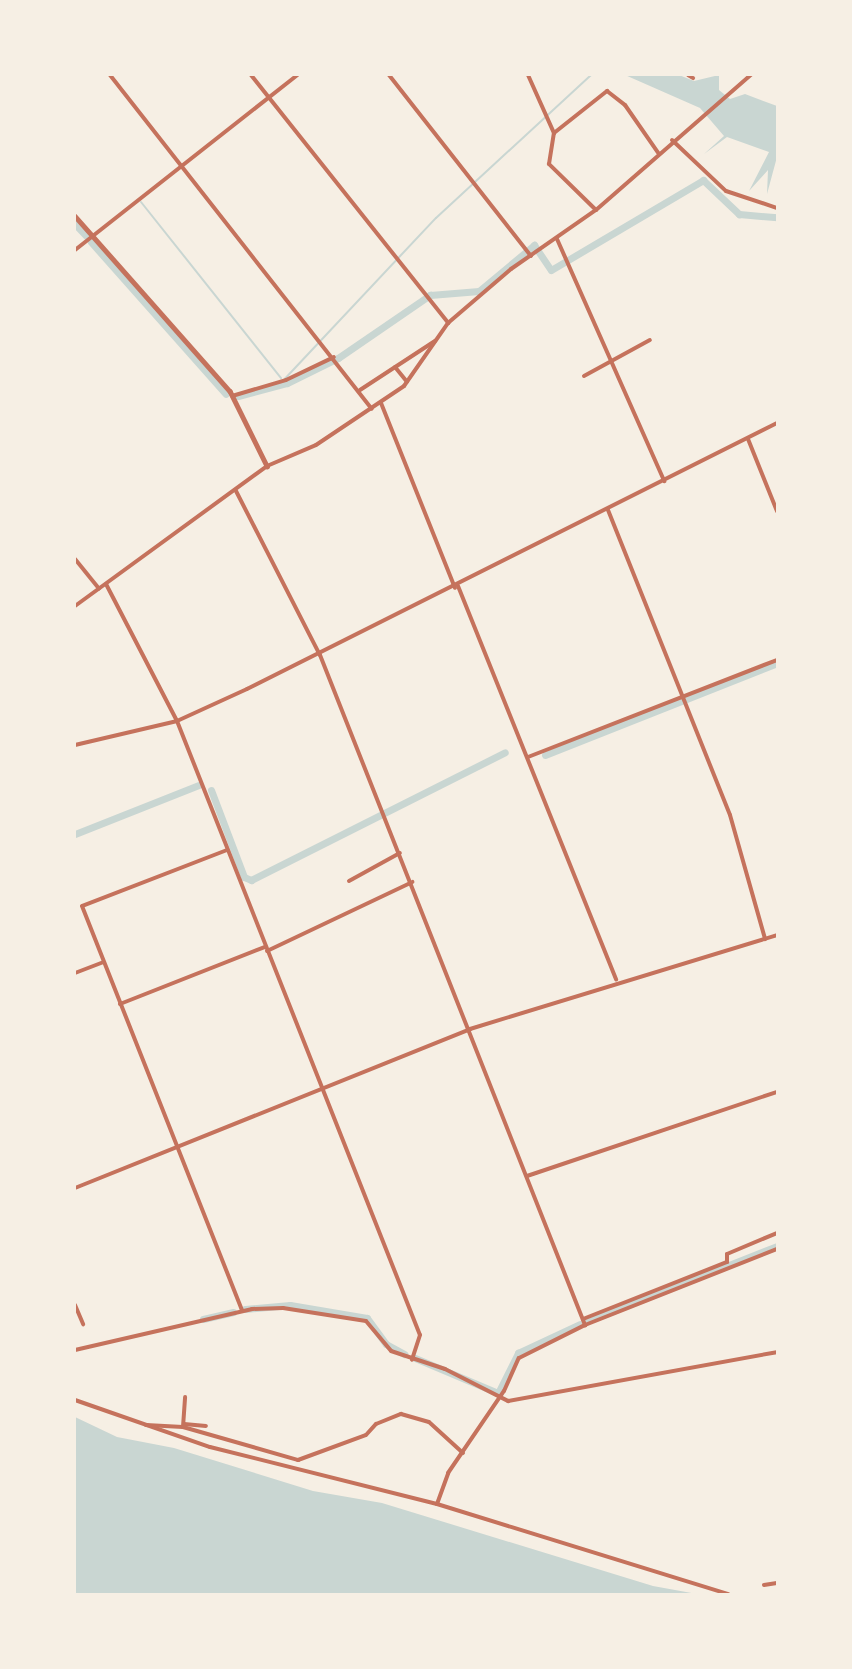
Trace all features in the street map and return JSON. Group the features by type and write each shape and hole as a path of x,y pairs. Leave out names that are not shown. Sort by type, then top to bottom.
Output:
{"street":[{"path":"110,75 336,359 372,410"},
{"path":"251,75 448,323"},
{"path":"75,250 297,75"},
{"path":"389,75 532,255"},
{"path":"528,75 542,113 554,133 549,164 596,210"},
{"path":"688,75 693,78"},
{"path":"75,606 236,491 267,466 316,445 381,404 407,382 448,323 532,255 596,210 700,114 751,75"},
{"path":"554,133 607,91 624,105 659,154"},
{"path":"672,140 726,191 777,208"},
{"path":"75,216 232,396 267,466"},
{"path":"557,239 664,481"},
{"path":"360,390 435,340"},
{"path":"584,376 610,359 650,340"},
{"path":"232,396 286,380 336,359"},
{"path":"394,367 407,382"},
{"path":"381,404 528,758 616,981"},
{"path":"75,745 177,721 320,655 457,587 777,423"},
{"path":"748,439 777,511"},
{"path":"236,491 320,655 412,882 585,1325"},
{"path":"608,510 730,815 765,939"},
{"path":"75,559 99,589"},
{"path":"106,584 177,721 420,1335 412,1360"},
{"path":"528,758 684,699 777,660"},
{"path":"227,850 82,906 243,1311"},
{"path":"349,880 400,853"},
{"path":"120,1004 266,949 412,882"},
{"path":"75,1188 470,1029 616,981 777,935"},
{"path":"75,973 103,962"},
{"path":"527,1176 777,1092"},
{"path":"583,1319 727,1262 727,1254 777,1233"},
{"path":"437,1504 463,1454 519,1358 585,1325 777,1249"},
{"path":"75,1305 83,1324"},
{"path":"75,1350 243,1311 282,1308 366,1321 391,1351 412,1360 445,1369 508,1401 777,1352"},
{"path":"183,1425 184,1396"},
{"path":"75,1400 144,1425 437,1504 728,1594"},
{"path":"183,1425 298,1460 366,1435 376,1424 401,1414 429,1422 463,1454"},
{"path":"144,1425 206,1426"},
{"path":"764,1585 777,1583"}],"shaded area":[{"path":"625,75 679,75 694,81 719,75 719,90 730,99 745,94 777,106 777,157 767,194 768,170 749,191 769,152 727,137 704,154 724,136 700,108"},
{"path":"75,1417 117,1437 174,1448 313,1491 382,1503 653,1586 697,1594 75,1594"}],"waterway":[{"path":"279,385 436,218 591,75"},
{"path":"238,396 287,383 338,358 430,295 479,291 534,245 551,270 703,180 739,214 777,217"},
{"path":"141,202 281,378"},
{"path":"75,224 86,236"},
{"path":"91,242 226,394"},
{"path":"545,755 777,663"},
{"path":"211,790 244,877 251,880 505,752"},
{"path":"75,834 199,785"},
{"path":"585,1322 777,1246"},
{"path":"245,1309 290,1305 367,1318 386,1344 404,1354"},
{"path":"203,1319 233,1312"},
{"path":"415,1358 498,1393 518,1353 580,1324"}]}
